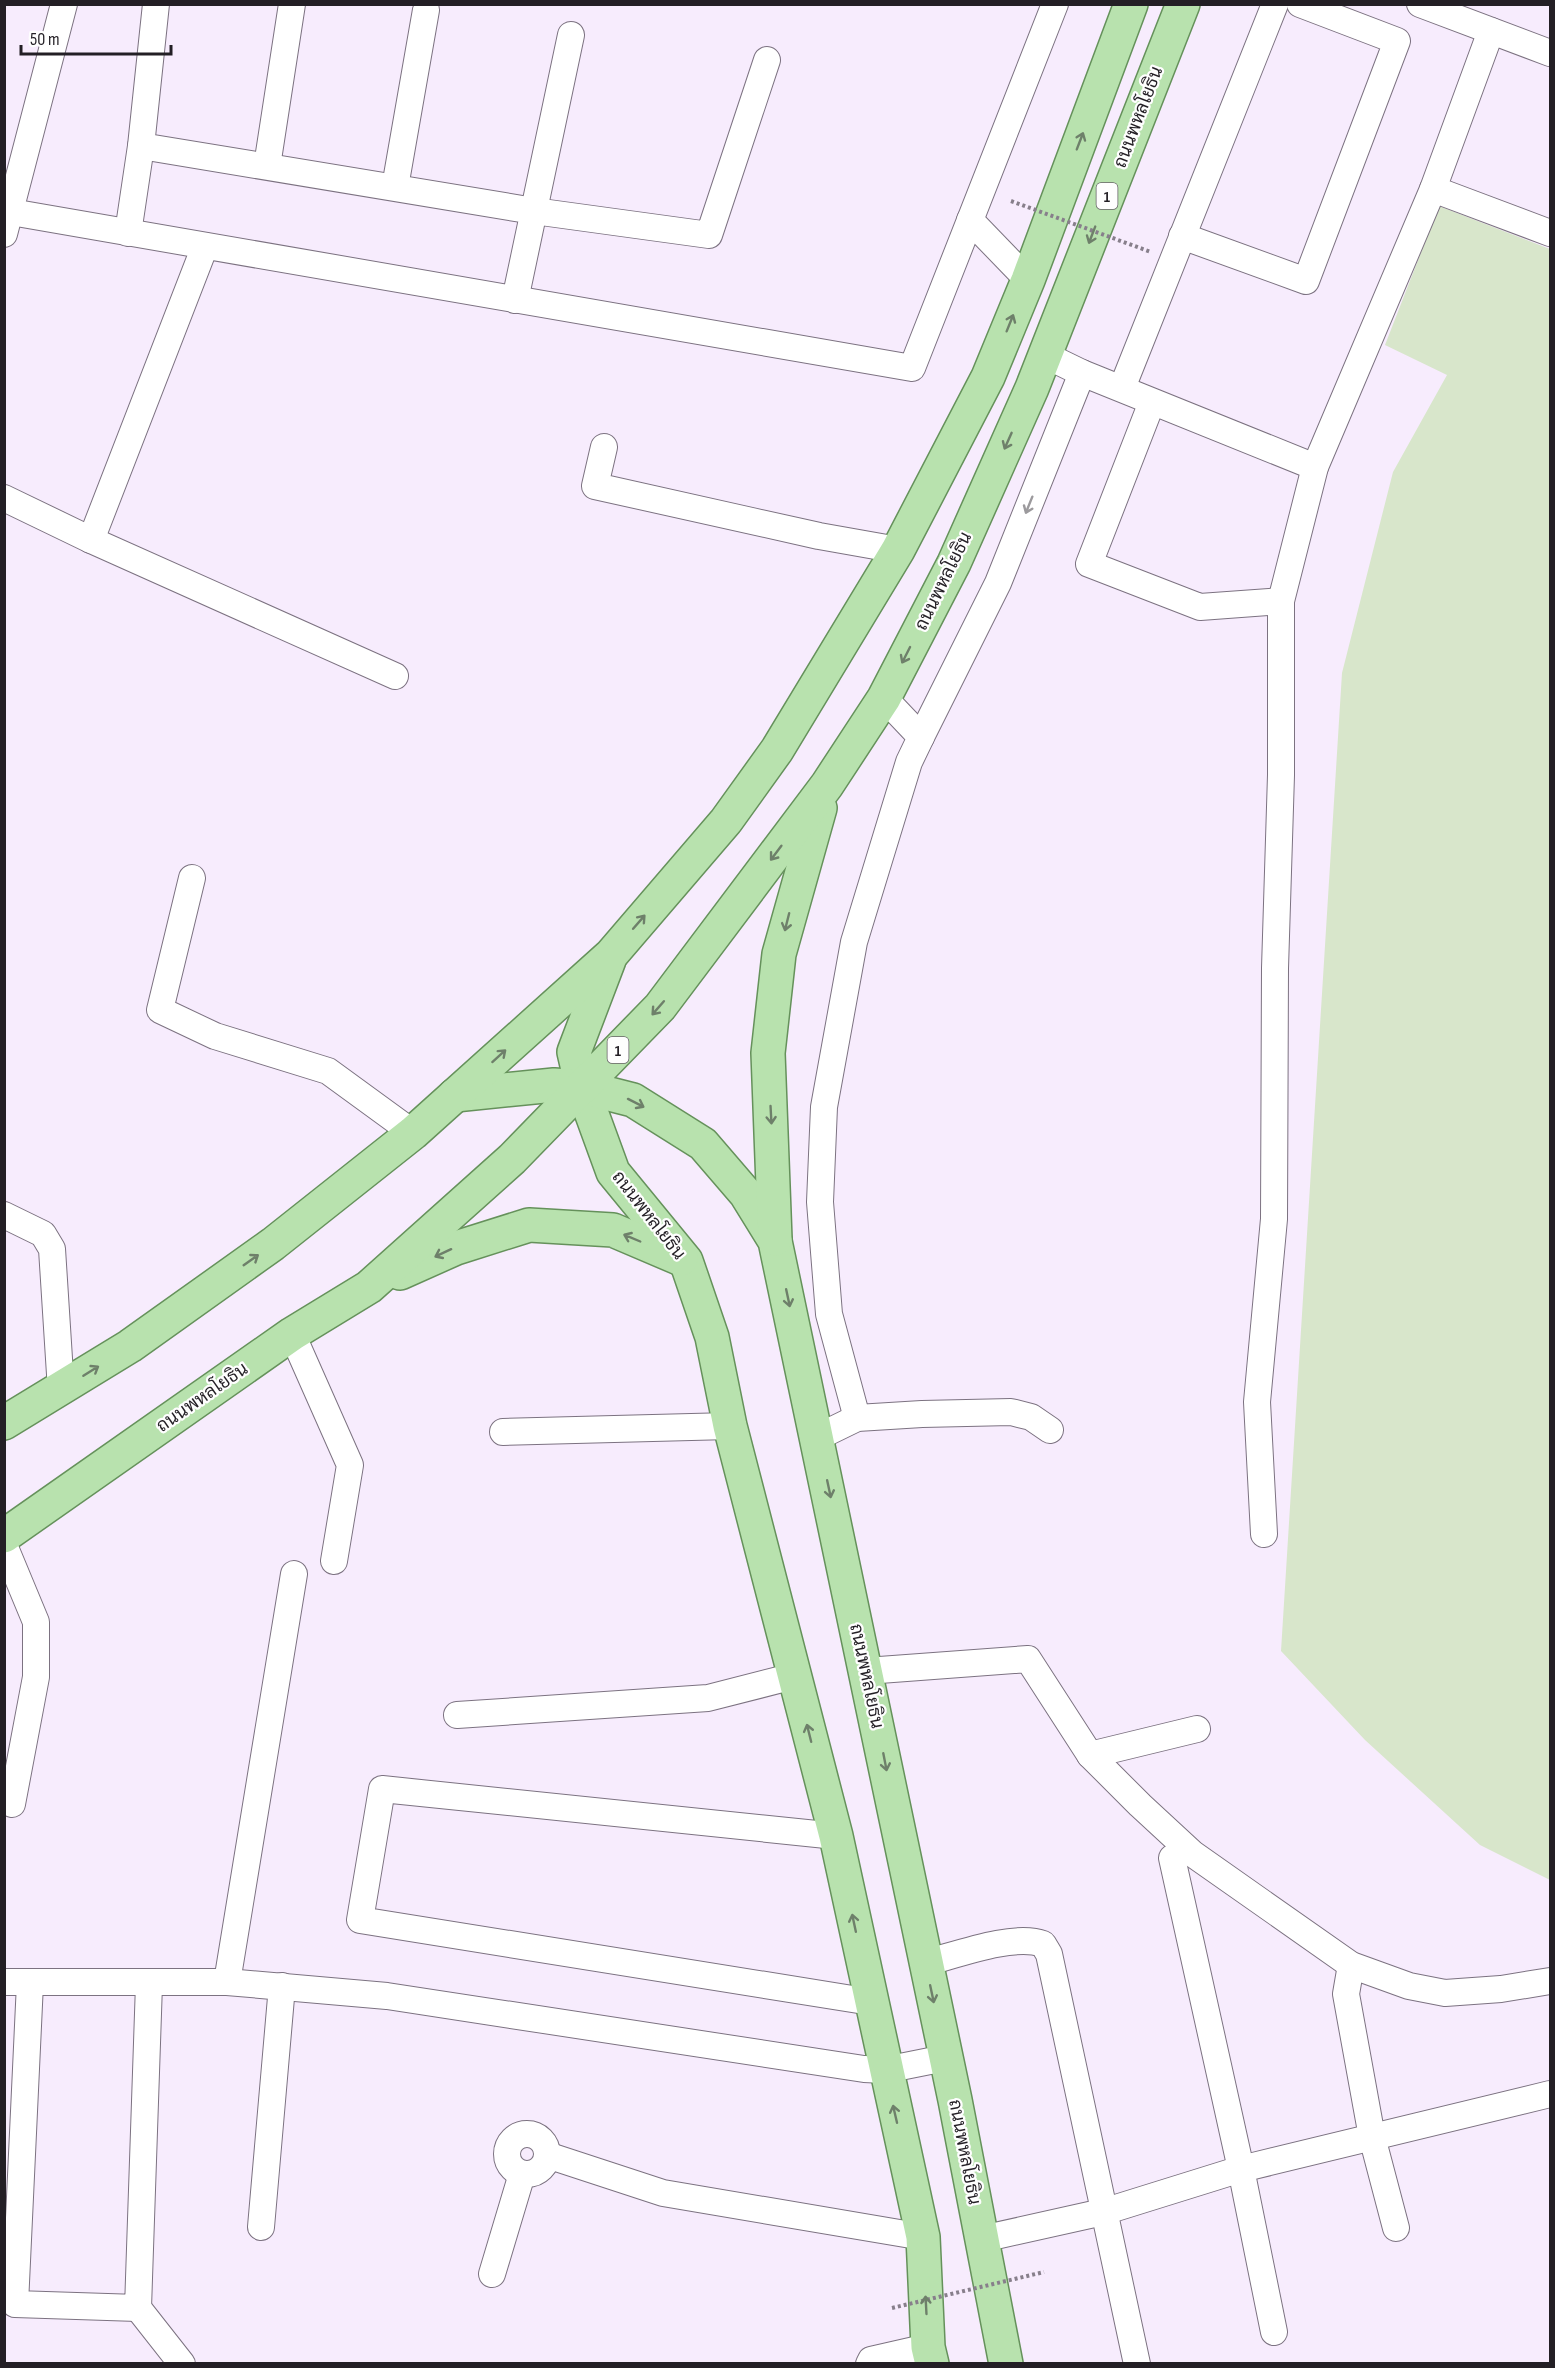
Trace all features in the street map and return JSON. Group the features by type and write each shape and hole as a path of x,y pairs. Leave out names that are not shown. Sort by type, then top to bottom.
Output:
{"main road":[{"name":"ถนนพหลโยธิน","path":"4,1423 130,1346 273,1244 413,1133 611,955 726,821 777,750 898,550 988,378 1028,280 1131,4"},
{"name":"ถนนพหลโยธิน","path":"4,1536 292,1334 369,1287 512,1160 660,1007 827,785 884,698 954,563 1045,355 1183,4"},
{"path":"775,1241 768,1053 779,954 801,869 827,785"},
{"name":"ถนนพหลโยธิน","path":"611,955 574,1053 582,1087 613,1172 686,1261 712,1337 730,1426 836,1836 923,2237 930,2355"},
{"name":"ถนนพหลโยธิน","path":"455,1095 554,1084 582,1087 633,1100 703,1144 746,1194 775,1241 818,1437 1006,2364"},
{"path":"369,1287 456,1248 529,1225 613,1230 686,1261"}],"street":[{"path":"64,4 14,161 8,223 128,233 912,368 1054,4"},
{"path":"128,233 141,146 156,4"},
{"path":"267,166 292,4"},
{"path":"1122,388 1275,4"},
{"path":"1182,236 1306,281 1397,41 1300,4"},
{"path":"1420,4 1551,53"},
{"path":"395,187 426,10"},
{"path":"1264,1534 1257,1402 1274,1220 1275,968 1281,775 1281,601 1315,467 1433,189 1491,31"},
{"path":"515,300 571,35"},
{"path":"141,146 534,211 710,235 768,60"},
{"path":"1433,189 1551,233"},
{"path":"970,220 1028,280"},
{"path":"91,540 205,246"},
{"path":"1045,355 1082,373 1315,467"},
{"path":"857,1418 829,1314 820,1202 824,1107 854,942 909,762 998,583 1082,373"},
{"path":"1152,402 1089,564 1200,607 1281,601"},
{"path":"604,447 596,486 819,536 898,550"},
{"path":"4,498 91,540 395,675"},
{"path":"884,698 921,736"},
{"path":"192,878 160,1010 215,1035 328,1071 413,1133"},
{"path":"4,1215 43,1234 52,1249 61,1390"},
{"path":"292,1334 350,1465 334,1561"},
{"path":"818,1437 857,1418 1011,1412 1031,1417 1050,1430"},
{"path":"503,1432 730,1426"},
{"path":"4,1545 36,1622 36,1677 12,1804"},
{"path":"227,1982 294,1574"},
{"path":"866,1671 1028,1659 1090,1755 1193,1854 1351,1965 1409,1986 1445,1993 1502,1989 1551,1981"},
{"path":"457,1716 708,1698 794,1676"},
{"path":"1090,1755 1197,1729"},
{"path":"836,1836 382,1789 360,1920 871,2002"},
{"path":"1172,1858 1242,2169 1274,2332"},
{"path":"926,1963 1010,1942 1034,1940 1043,1944 1049,1954 1137,2364"},
{"path":"1351,1965 1346,1994 1372,2137 1396,2228"},
{"path":"4,1982 149,1984 227,1982 282,1986 387,1996 826,2064 885,2070 945,2058"},
{"path":"30,1983 15,2304 138,2308"},
{"path":"149,1984 138,2308 182,2364"},
{"path":"261,2227 282,1986"},
{"path":"982,2239 1103,2212 1242,2169 1551,2094"},
{"path":"526,2133 536,2135 543,2141 547,2156 538,2171 522,2174 513,2170 508,2162 509,2148 516,2136 526,2133"},
{"path":"547,2156 663,2193 923,2237"},
{"path":"492,2274 522,2174"},
{"path":"869,2364 871,2360 930,2355"}],"path":[{"path":"1011,201 1151,252"},
{"path":"892,2308 1044,2272"}],"green space":[{"path":"1439,206 1550,249 1550,1880 1480,1845 1365,1740 1281,1651 1342,673 1393,472 1447,375 1385,345"}]}
